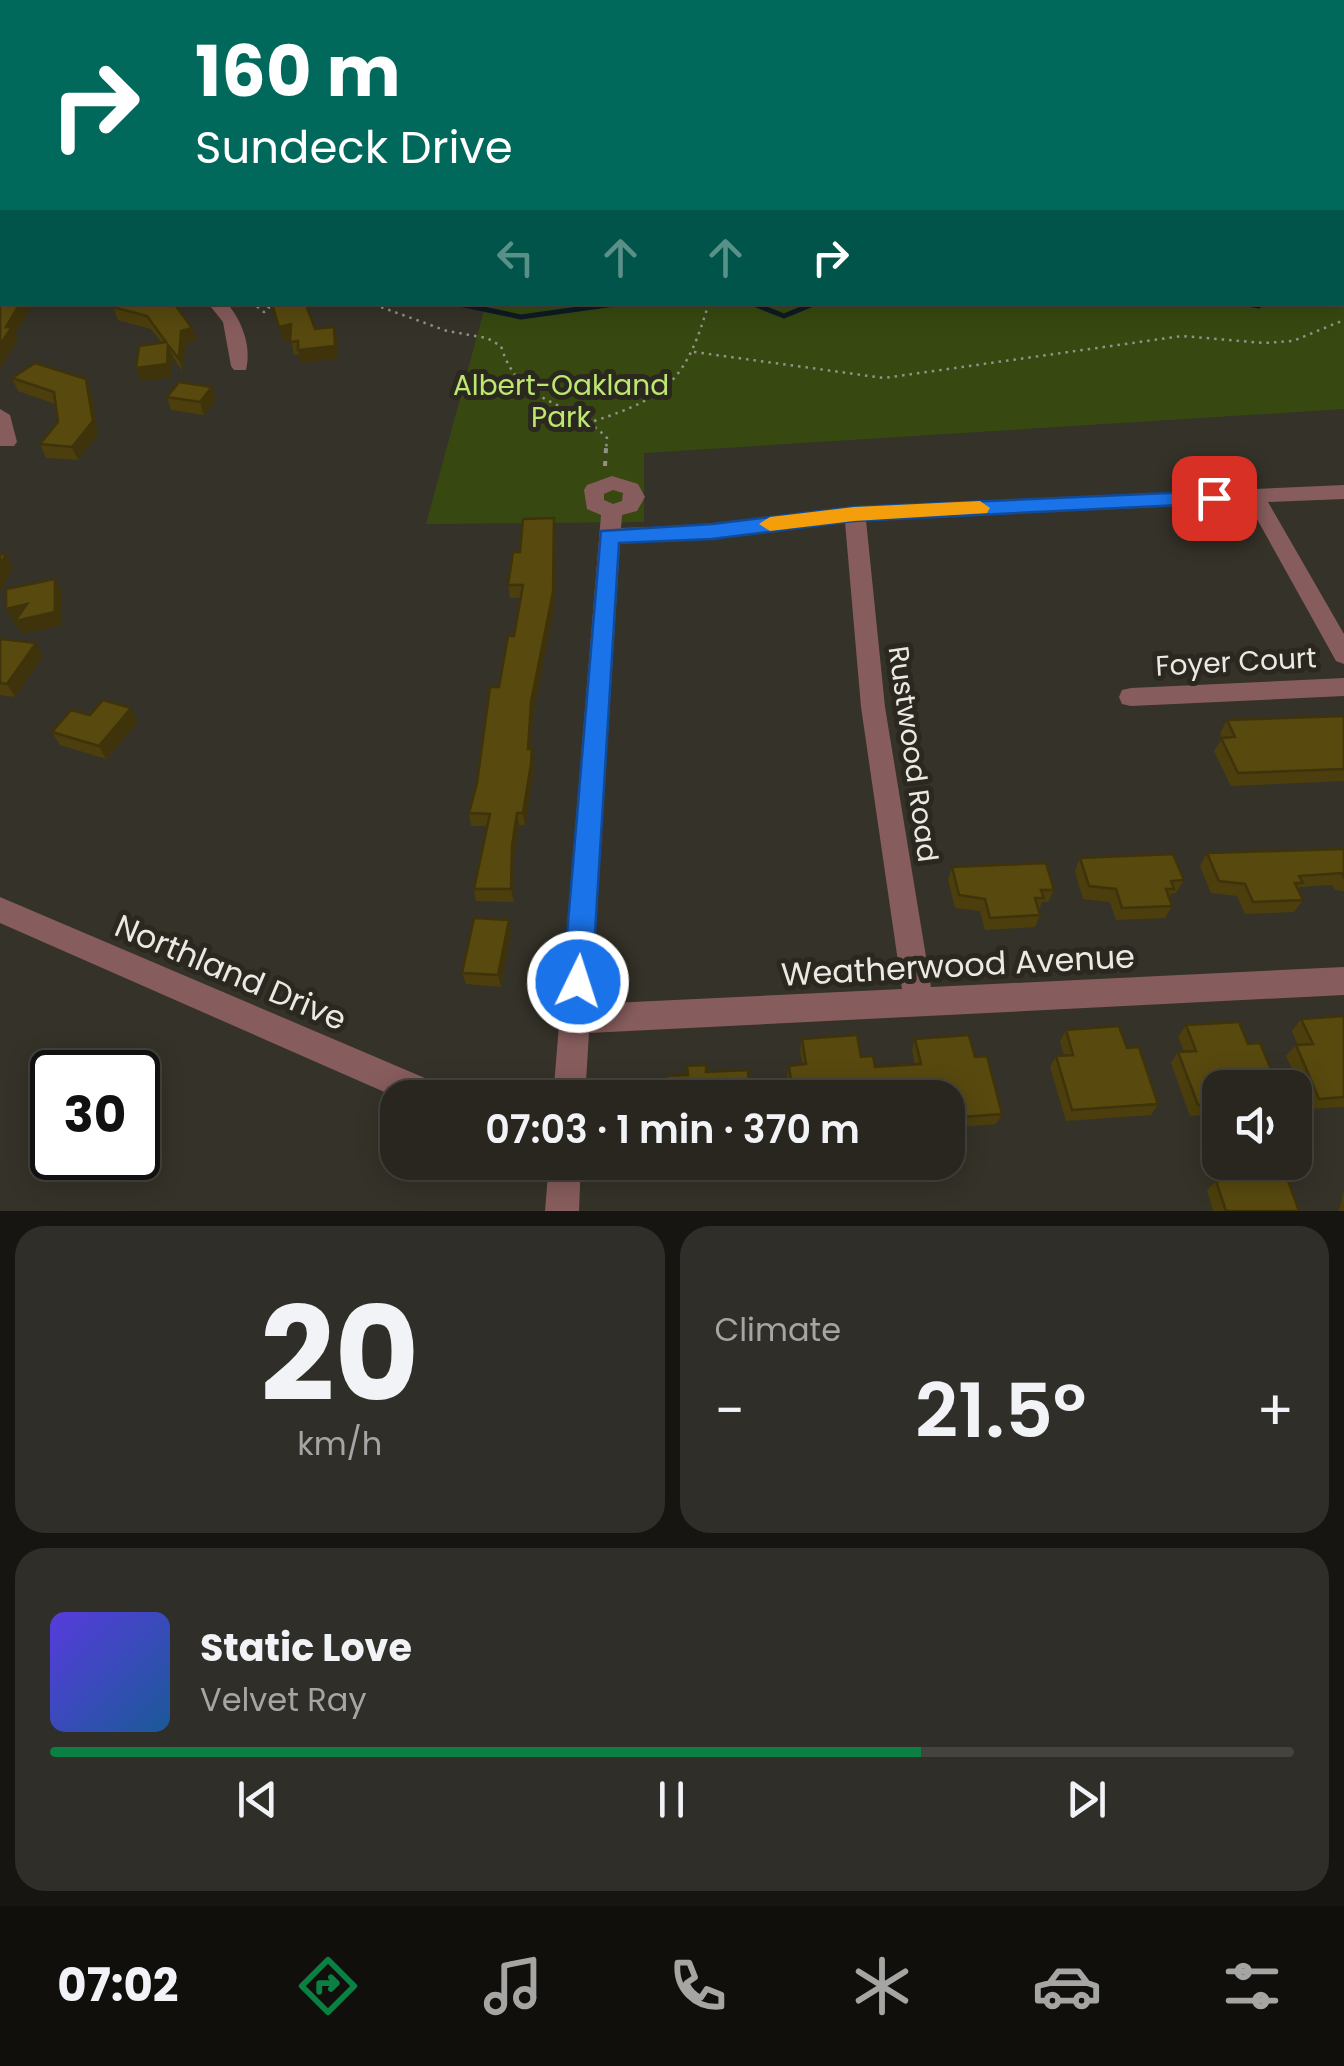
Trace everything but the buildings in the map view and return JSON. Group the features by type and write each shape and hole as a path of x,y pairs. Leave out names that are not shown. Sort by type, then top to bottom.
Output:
{"street":[{"path":"219,305 234,327 240,366"},
{"path":"0,414 7,442"},
{"path":"570,1080 610,524 712,532 854,514 1344,492"},
{"path":"1254,496 1344,655"},
{"name":"Rustwood Road","path":"854,514 873,706 919,1002"},
{"name":"Foyer Court","path":"1132,697 1344,687"},
{"name":"Northland Drive","path":"0,910 393,1080"},
{"name":"Weatherwood Avenue","path":"575,1019 1344,981"},
{"path":"562,1211 564,1180"}],"path":[{"path":"1078,0 1086,0"},
{"path":"375,305 447,331 487,338 501,346 504,364 515,380 594,421 607,438 604,474"},
{"path":"594,421 642,407 668,392 694,352 708,305"},
{"path":"694,352 884,378 1182,336 1264,343 1294,341 1344,320"}],"green space":[{"name":"Albert-Oakland Park","path":"485,305 1344,305 1344,409 644,453 644,522 426,524"}],"waterway":[{"path":"464,305 521,317 607,305"},
{"path":"756,305 784,316 811,305"},
{"path":"1254,305 1260,305"}],"slow traffic":[{"path":"770,524 854,514 980,508"}],"route":[{"path":"578,982 608,536 712,532 854,514 1214,498"}]}
